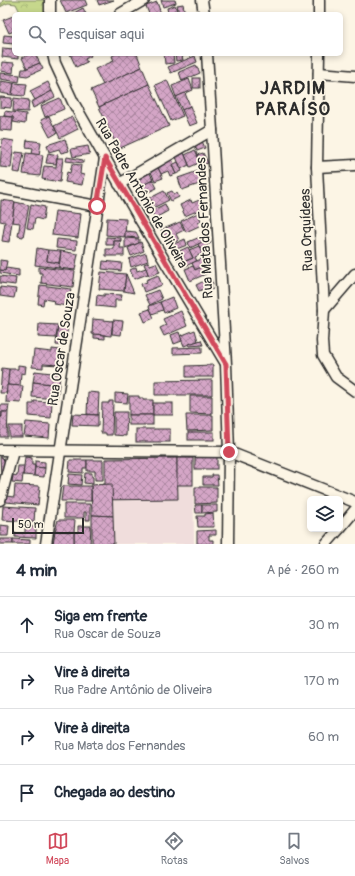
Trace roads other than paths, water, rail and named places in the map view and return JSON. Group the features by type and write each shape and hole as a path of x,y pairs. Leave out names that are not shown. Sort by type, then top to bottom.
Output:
{"street":[{"path":"50,0 50,12"},
{"path":"123,12 144,0"},
{"path":"202,0 204,12"},
{"path":"319,0 319,12"},
{"name":"Rua Padre Antônio de Oliveira","path":"52,56 54,63 73,102 119,184 226,364"},
{"name":"Rua Mata dos Fernandes","path":"207,56 226,364 229,452 228,544"},
{"name":"Rua Orquídeas","path":"319,56 318,167 324,310 322,341 323,356 336,377 355,391"},
{"path":"319,73 355,76"},
{"path":"119,184 212,130"},
{"name":"Rua Oscar de Souza","path":"46,544 105,158"},
{"path":"318,167 355,165"},
{"path":"0,188 97,206"},
{"path":"324,310 355,274"},
{"path":"0,450 229,452 355,502"},
{"path":"0,500 13,451"},
{"path":"343,524 355,510"},
{"path":"326,544 336,532"}],"district":[{"name":"JARDIM PARAÍSO","path":"293,98"}]}
